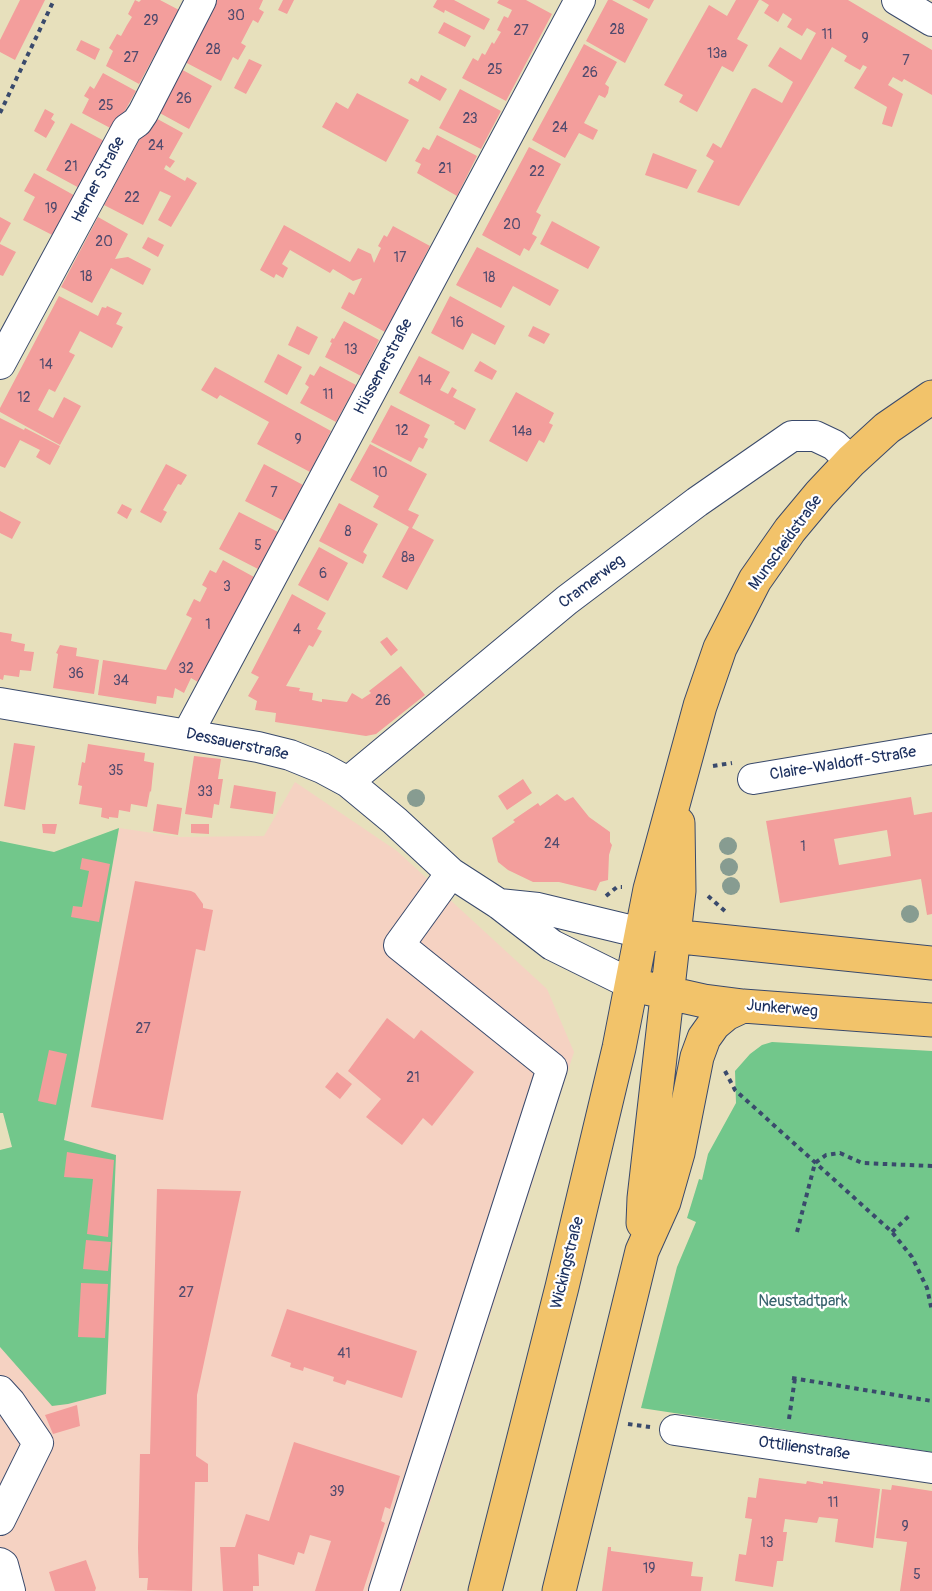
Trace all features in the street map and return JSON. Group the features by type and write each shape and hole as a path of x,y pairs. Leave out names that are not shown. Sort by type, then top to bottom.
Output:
{"main road":[{"name":"Munscheidstraße","path":"642,933 650,889 700,706 720,648 755,580 790,530 851,461 887,428 932,397"},
{"name":"Munscheidstraße","path":"674,938 679,891 679,783"},
{"path":"642,933 932,963"},
{"name":"Wickingstraße","path":"486,1591 562,1287 633,985 642,933"},
{"path":"642,1251 644,1198 674,938"},
{"name":"Junkerweg","path":"633,985 667,994 743,1006 932,1020"},
{"path":"559,1591 642,1251 664,1202 672,1173 697,1057 704,1038 714,1024 726,1014 743,1006"}],"street":[{"name":"Herner Straße","path":"4,345 127,129 137,122 143,113 200,0"},
{"name":"Hüssenerstraße","path":"187,735 580,0"},
{"path":"897,0 932,21"},
{"name":"Cramerweg","path":"348,782 567,600 698,502 792,436 815,436 834,445 851,461"},
{"name":"Dessauerstraße","path":"0,703 258,747 290,755 322,768 348,782 451,873 499,904 552,945 633,985"},
{"name":"Claire-Waldoff-Straße","path":"753,779 932,749"},
{"path":"384,1591 552,1068 399,945 451,873"},
{"name":"Dessauerstraße","path":"499,904 538,908 642,933"},
{"path":"0,1391 38,1443 0,1520"},
{"name":"Ottilienstraße","path":"675,1430 932,1468"},
{"path":"0,1563 3,1565 10,1591"}],"path":[{"path":"0,113 54,0"},
{"path":"679,783 741,762 753,779"},
{"path":"722,1067 735,1090 892,1232 912,1257 927,1288 932,1311"},
{"path":"797,1232 815,1163 826,1155 840,1153 862,1163 932,1166"},
{"path":"892,1232 909,1216"},
{"path":"927,1288 932,1282"},
{"path":"785,1445 794,1378 932,1401"}],"shaded area":[{"path":"295,782 397,851 547,989 574,1052 402,1591 0,1591 0,1347 22,1370 119,828 180,837 264,836"}],"green space":[{"path":"119,828 64,1140 116,1155 106,1394 52,1406 0,1347 0,1150 12,1147 3,1113 0,1113 0,841 54,852"},
{"name":"Neustadtpark","path":"772,1042 932,1051 932,1452 641,1408 677,1267 696,1222 687,1218 699,1179 702,1180 708,1154 736,1103 735,1071 750,1054 762,1045"}],"building":[{"path":"20,0 45,0 15,60 0,52 0,40"},
{"path":"135,0 139,2 141,0 160,0 179,10 139,84 106,66 113,51 109,48 117,34 121,36 132,17 128,14"},
{"path":"215,0 263,0 259,9 264,12 258,23 253,20 241,43 246,46 238,60 233,57 221,81 183,61"},
{"path":"283,0 294,0 287,14 278,10"},
{"path":"437,0 454,0 490,19 484,30 445,10 444,13 433,7"},
{"path":"499,0 526,0 552,14 506,101 462,78 473,58 478,61 482,53 485,55 492,42 494,44 501,32 497,30 504,16 508,18 512,10 497,3"},
{"path":"608,0 648,19 625,63 586,41"},
{"path":"632,0 654,0 649,9"},
{"path":"736,0 759,0 737,39 748,45 733,72 722,66 697,112 679,102 683,95 664,85 709,5 727,16"},
{"path":"761,0 848,0 932,50 932,95 904,79 902,82 893,77 888,85 903,94 892,127 882,124 887,107 854,88 867,67 863,65 860,70 844,61 847,56 832,47 739,206 697,192 714,161 706,156 713,143 721,148 752,89 755,88 782,103 793,82 768,66 780,47 801,60 816,33 807,28 802,36 787,27 792,19 783,13 778,22 764,13 769,5"},
{"path":"444,22 471,36 465,47 438,33"},
{"path":"81,40 100,49 95,60 76,50"},
{"path":"584,44 617,62 605,84 609,87 608,93 605,98 599,95 584,123 598,130 593,140 579,133 565,158 532,140"},
{"path":"249,59 262,65 246,94 234,88"},
{"path":"179,68 212,86 189,129 156,111"},
{"path":"103,73 136,91 114,130 82,113 89,99 84,96 90,86 94,89"},
{"path":"421,75 447,89 440,101 408,83 411,78 418,82"},
{"path":"460,89 501,111 481,149 439,128"},
{"path":"357,93 409,120 386,162 322,127 336,102 348,109"},
{"path":"45,109 54,114 51,119 55,122 46,138 34,131"},
{"path":"152,116 183,133 169,158 175,161 170,168 166,165 164,169 185,181 187,177 197,183 171,227 158,220 171,196 160,191 143,225 104,205"},
{"path":"71,123 108,143 83,190 46,170"},
{"path":"437,135 477,156 457,196 417,173 421,164 415,161 423,147 429,150"},
{"path":"529,147 561,164 536,212 541,215 532,234 537,237 529,251 524,248 520,256 482,235"},
{"path":"653,153 697,170 687,189 645,175"},
{"path":"34,173 79,198 58,238 23,220 35,197 24,191"},
{"path":"0,217 11,223 0,243"},
{"path":"98,217 128,234 115,259 128,257 151,269 143,285 111,268 92,303 61,287"},
{"path":"552,221 600,247 588,269 540,244"},
{"path":"284,225 350,262 358,248 371,254 374,263 381,248 378,246 393,226 430,246 385,332 341,308 349,292 354,295 362,278 353,281 333,269 330,273 290,250 282,264 288,268 283,278 276,274 274,278 260,270"},
{"path":"148,237 164,245 158,257 142,248"},
{"path":"0,244 16,252 3,276 0,275"},
{"path":"477,247 559,290 550,306 513,286 501,308 456,285"},
{"path":"59,296 98,316 102,307 107,306 122,313 116,324 123,327 112,348 80,331 69,352 75,355 55,392 49,389 38,410 53,418 64,397 81,406 60,445 0,412 0,408"},
{"path":"450,296 505,326 495,345 472,333 463,350 431,333"},
{"path":"344,321 379,340 361,376 325,357 332,338 334,339"},
{"path":"297,326 318,337 309,355 288,345"},
{"path":"533,326 550,334 544,344 528,336"},
{"path":"278,354 302,367 287,395 264,382"},
{"path":"419,356 450,372 440,390 448,394 452,387 457,390 453,397 476,409 465,430 454,424 455,422 399,393"},
{"path":"480,361 497,371 492,380 474,371"},
{"path":"320,366 356,385 336,422 300,403 309,387 305,384 310,374 314,376"},
{"path":"215,367 331,431 310,472 257,444 269,422 220,395 217,399 201,390"},
{"path":"516,392 554,413 549,423 553,425 544,443 539,440 527,462 489,441"},
{"path":"391,405 430,425 424,437 428,439 423,449 419,447 411,462 371,442"},
{"path":"0,418 60,446 50,465 36,457 40,450 20,440 5,468 0,466"},
{"path":"370,444 427,474 408,510 419,515 412,528 434,540 407,590 382,577 409,527 373,507 379,496 350,480"},
{"path":"166,464 187,475 181,485 178,484 163,510 167,512 161,523 140,512"},
{"path":"264,464 303,485 284,521 245,501"},
{"path":"339,503 378,524 363,552 367,555 363,564 319,541"},
{"path":"122,504 132,509 127,519 117,513"},
{"path":"0,511 21,522 12,539 0,533"},
{"path":"239,512 278,532 258,569 219,549"},
{"path":"319,547 348,563 328,601 298,585"},
{"path":"223,560 254,577 198,682 191,678 184,693 175,688 173,698 157,696 156,704 98,695 103,660 166,670 192,618 186,615 194,599 200,602 207,588 202,585 210,570 216,573"},
{"path":"292,594 326,613 317,629 322,631 313,647 309,645 286,686 313,693 312,700 347,702 352,693 362,699 371,693 369,691 401,666 425,695 376,734 366,736 275,722 276,713 255,710 257,701 248,696 259,677 251,673"},
{"path":"0,632 12,634 11,641 25,644 24,651 34,652 31,671 20,670 19,677 4,675 3,680 0,679"},
{"path":"387,637 398,650 391,656 380,642"},
{"path":"60,645 77,648 76,656 99,660 94,694 53,688 58,654 56,653"},
{"path":"14,743 35,746 25,810 4,806"},
{"path":"88,744 145,753 144,761 154,763 147,807 131,804 130,812 119,810 118,818 109,817 109,819 101,817 102,808 79,804 82,786 78,785"},
{"path":"194,756 221,759 218,779 223,779 219,805 214,804 212,818 185,814"},
{"path":"523,779 532,793 507,810 498,796"},
{"path":"234,785 276,792 273,814 230,808"},
{"path":"557,794 565,801 573,797 589,817 610,832 612,845 609,855 608,880 600,882 596,891 559,882 533,882 508,870 498,862 492,838 538,803 540,806"},
{"path":"911,797 914,815 932,812 932,914 927,915 921,879 780,903 766,821","holes":["887,830 891,856 839,865 834,839"]},
{"path":"157,804 182,808 178,835 153,831"},
{"path":"42,824 57,824 55,834 43,833"},
{"path":"191,824 209,824 209,834 191,833"},
{"path":"82,858 110,864 99,922 71,917 73,906 82,907 89,871 80,869"},
{"path":"135,881 191,891 203,904 203,908 213,910 205,951 196,949 163,1120 91,1107"},
{"path":"387,1018 414,1039 421,1030 474,1072 432,1126 423,1118 402,1145 366,1117 381,1099 348,1071"},
{"path":"49,1050 67,1054 56,1105 38,1101"},
{"path":"337,1072 352,1084 340,1099 325,1087"},
{"path":"67,1152 114,1160 108,1237 87,1234 93,1179 64,1177"},
{"path":"157,1189 241,1191 197,1395 196,1456 208,1464 208,1482 195,1482 192,1591 147,1590 148,1578 139,1578 140,1454 150,1454"},
{"path":"86,1240 111,1242 108,1271 83,1269"},
{"path":"81,1283 108,1284 105,1338 78,1337"},
{"path":"287,1309 417,1351 402,1398 347,1380 345,1385 333,1381 334,1377 304,1367 303,1371 290,1367 291,1363 271,1356"},
{"path":"77,1405 80,1426 53,1434 45,1415"},
{"path":"294,1442 400,1476 390,1509 385,1507 381,1521 385,1523 363,1591 315,1591 331,1541 310,1535 304,1554 298,1552 294,1565 258,1554 259,1586 253,1586 253,1591 223,1591 220,1547 235,1547 246,1514 269,1521"},
{"path":"759,1478 806,1484 807,1481 823,1484 823,1481 880,1489 873,1548 835,1542 838,1519 819,1517 817,1523 785,1519 783,1532 787,1532 783,1561 777,1561 773,1587 735,1581 739,1554 746,1555 752,1519 745,1518 748,1497 756,1498"},
{"path":"892,1485 932,1491 932,1591 900,1591 907,1542 876,1538 882,1489 891,1490"},
{"path":"608,1547 611,1547 611,1551 693,1562 691,1576 703,1577 701,1591 602,1591"},
{"path":"86,1560 95,1591 55,1591 49,1572"}]}
